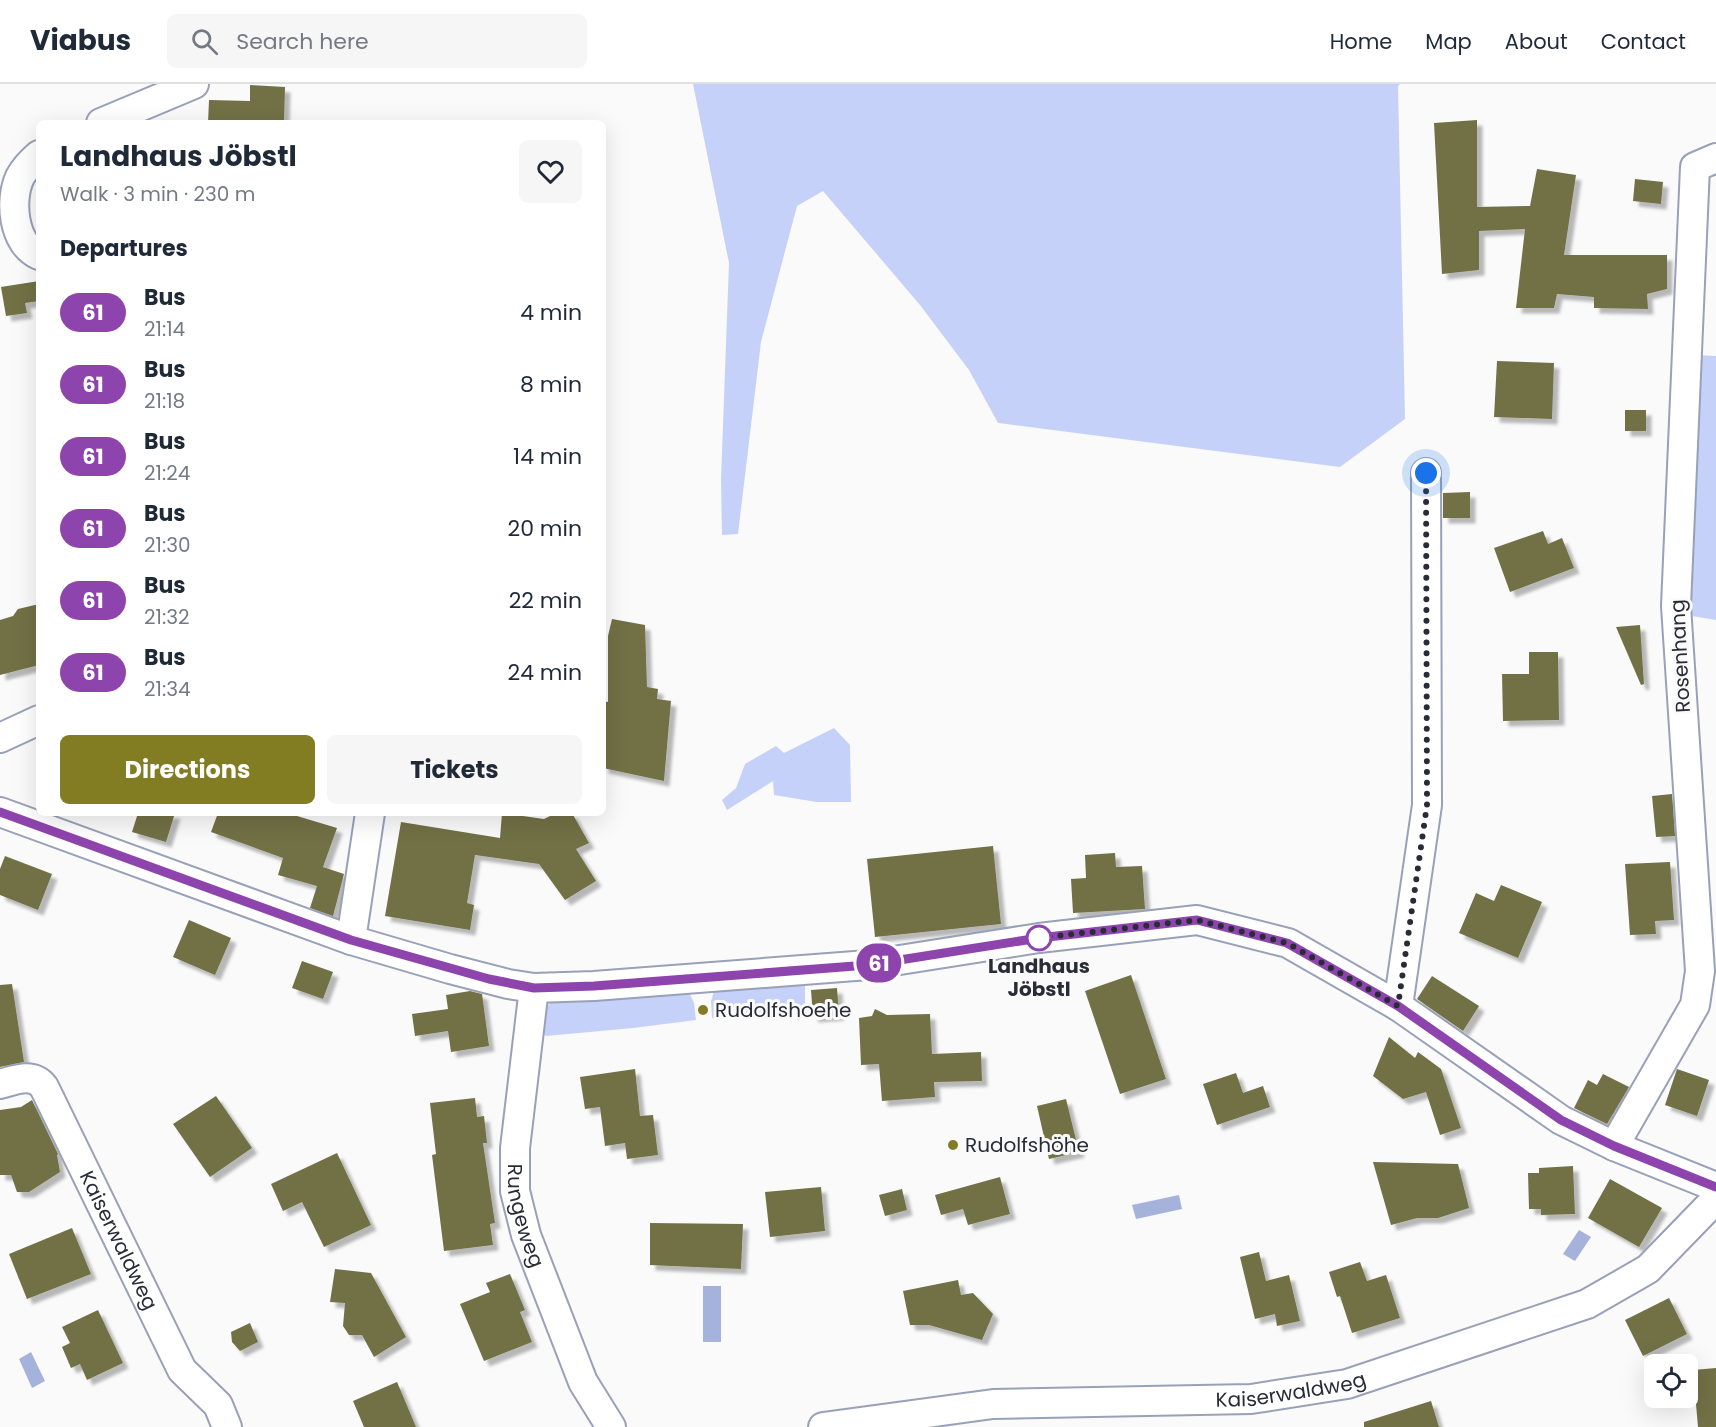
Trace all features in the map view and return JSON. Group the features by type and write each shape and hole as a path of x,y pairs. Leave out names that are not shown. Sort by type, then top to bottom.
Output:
{"street":[{"path":"108,120 194,84"},
{"path":"36,158 20,177 14,195 15,218 22,238 36,254"},
{"name":"Rosenhang","path":"1614,1146 1695,1005 1700,971 1676,606 1695,167 1716,158"},
{"path":"1398,1006 1427,805 1426,473"},
{"path":"0,738 36,721"},
{"path":"0,812 351,940 473,975 534,988 594,986 868,965 1039,938 1197,920 1287,943 1398,1006 1561,1120 1715,1201"},
{"path":"351,940 370,816"},
{"name":"Rungeweg","path":"534,988 515,1148 515,1191 526,1235 583,1382 610,1427"},
{"name":"Kaiserwaldweg","path":"0,1084 28,1078 40,1081 44,1087 182,1370 218,1405 227,1427"},
{"name":"Kaiserwaldweg","path":"823,1427 993,1404 1251,1399 1347,1384 1587,1304 1648,1269 1715,1201"}],"shaded area":[{"path":"693,84 1400,84 1398,86 1405,419 1340,467 998,423 969,370 920,305 823,191 797,206 761,342 738,534 722,535 721,479 729,263"},
{"path":"1697,355 1716,356 1716,620 1686,615"},
{"path":"834,728 850,745 851,802 817,802 774,795 773,781 727,810 722,800 736,788 745,764 776,746 784,753"},
{"path":"801,979 805,984 805,1007 712,1018 711,1001 715,988"},
{"path":"688,990 694,1003 696,1020 546,1036 539,1030 542,1012 553,1000"},
{"path":"1179,1195 1182,1209 1136,1219 1132,1205"},
{"path":"1579,1230 1591,1237 1575,1261 1563,1254"},
{"path":"703,1286 721,1286 721,1342 703,1342"},
{"path":"31,1352 45,1381 32,1388 19,1359"}],"building":[{"path":"250,85 285,87 284,120 208,120 209,100 250,101"},
{"path":"1477,120 1477,207 1530,206 1537,169 1576,175 1564,255 1667,255 1667,289 1647,294 1648,309 1594,308 1594,297 1557,294 1554,308 1516,308 1525,229 1479,231 1479,270 1442,274 1434,123"},
{"path":"1635,179 1663,182 1661,204 1633,201"},
{"path":"36,281 36,301 25,303 27,313 6,316 1,287"},
{"path":"1497,361 1554,363 1552,419 1494,417"},
{"path":"1625,410 1646,410 1646,431 1625,431"},
{"path":"1470,492 1470,518 1443,518 1443,493"},
{"path":"1543,531 1548,544 1562,538 1574,568 1510,592 1494,548"},
{"path":"36,605 36,666 0,675 0,620 13,616 18,609"},
{"path":"612,619 645,625 647,687 658,689 657,699 671,701 664,781 606,769 608,636"},
{"path":"1640,625 1644,684 1641,685 1616,627"},
{"path":"1529,652 1558,652 1559,720 1503,721 1502,674 1529,674"},
{"path":"1672,794 1675,836 1656,837 1652,796"},
{"path":"137,816 174,816 166,842 132,832"},
{"path":"217,816 297,816 337,828 323,867 344,874 333,916 310,908 317,886 278,875 283,858 211,832"},
{"path":"502,816 544,819 550,816 574,816 589,843 576,849 596,881 565,900 539,864 475,855 467,903 474,905 470,930 385,916 401,822 500,838"},
{"path":"993,846 1001,924 875,937 867,859"},
{"path":"1115,853 1116,867 1142,866 1145,909 1073,913 1071,879 1086,878 1085,855"},
{"path":"5,856 52,874 38,910 0,895 0,869"},
{"path":"1670,862 1674,920 1655,921 1656,934 1630,935 1625,864"},
{"path":"1501,885 1542,902 1518,958 1459,933 1476,893 1494,901"},
{"path":"189,920 231,938 215,975 173,957"},
{"path":"302,961 333,972 323,999 292,988"},
{"path":"1131,975 1166,1079 1120,1094 1085,991"},
{"path":"1432,976 1479,1006 1463,1031 1417,999"},
{"path":"12,984 24,1062 0,1067 0,985"},
{"path":"837,988 839,1015 813,1017 811,990"},
{"path":"470,991 482,994 489,1046 451,1052 448,1031 415,1036 412,1014 448,1009 446,995"},
{"path":"875,1009 887,1015 930,1014 932,1054 981,1052 982,1081 934,1082 935,1097 882,1101 879,1064 861,1065 859,1018 872,1016"},
{"path":"1389,1037 1415,1058 1418,1052 1441,1069 1461,1128 1440,1135 1426,1092 1403,1099 1373,1076"},
{"path":"635,1069 640,1116 653,1115 658,1155 627,1159 625,1143 605,1146 600,1107 585,1109 580,1077"},
{"path":"1677,1069 1709,1080 1697,1116 1665,1105"},
{"path":"1236,1073 1243,1093 1263,1086 1270,1107 1217,1125 1203,1084"},
{"path":"1603,1074 1629,1087 1607,1124 1574,1108 1588,1080 1597,1085"},
{"path":"216,1096 252,1148 210,1177 173,1124"},
{"path":"475,1098 477,1117 484,1116 487,1143 483,1143 495,1223 490,1224 493,1245 444,1251 432,1155 436,1154 430,1103"},
{"path":"1066,1099 1079,1152 1049,1159 1037,1106"},
{"path":"32,1100 58,1154 60,1172 29,1192 17,1192 11,1175 0,1175 0,1110 21,1107"},
{"path":"337,1153 371,1225 324,1247 302,1202 283,1211 271,1184"},
{"path":"1373,1162 1458,1164 1469,1208 1438,1218 1417,1218 1391,1225"},
{"path":"1573,1166 1575,1214 1541,1215 1541,1209 1529,1209 1528,1173 1539,1173 1539,1168"},
{"path":"1000,1177 1010,1214 968,1225 963,1209 941,1215 935,1195"},
{"path":"1610,1179 1662,1208 1639,1247 1588,1218"},
{"path":"821,1187 825,1231 770,1237 765,1192"},
{"path":"902,1189 907,1210 885,1216 879,1195"},
{"path":"650,1223 743,1224 741,1269 650,1265"},
{"path":"72,1228 91,1274 27,1299 9,1254"},
{"path":"1259,1252 1266,1281 1289,1275 1300,1321 1277,1326 1275,1314 1255,1319 1240,1257"},
{"path":"1360,1262 1367,1281 1386,1275 1400,1318 1352,1333 1340,1296 1337,1297 1329,1272"},
{"path":"335,1269 371,1273 406,1337 374,1357 362,1335 349,1335 343,1326 345,1303 330,1302"},
{"path":"510,1274 525,1310 520,1312 532,1342 484,1361 460,1304 490,1292 486,1283"},
{"path":"958,1280 961,1295 973,1293 993,1314 982,1340 929,1325 910,1325 903,1291"},
{"path":"1669,1298 1687,1334 1643,1356 1625,1320"},
{"path":"98,1310 123,1363 87,1380 80,1364 71,1368 62,1347 70,1343 62,1327"},
{"path":"250,1323 258,1342 240,1351 232,1342 231,1332"},
{"path":"1716,1368 1716,1427 1698,1427 1698,1370"},
{"path":"397,1382 416,1427 364,1427 353,1401"},
{"path":"1431,1401 1439,1427 1364,1427 1364,1422"}],"bus line":[{"name":"61","path":"0,812 351,940 450,969 508,984 534,988 594,986 868,965 1039,938 1197,920 1287,943 1398,1006 1561,1120 1614,1146 1716,1187"}],"place":[{"name":"Landhaus Jöbstl","path":"1039,938"},
{"name":"Rudolfshoehe","path":"703,1010"},
{"name":"Rudolfshöhe","path":"953,1145"}],"route":[{"path":"1039,938 1197,920 1287,943 1398,1006 1427,805 1426,473"}]}
